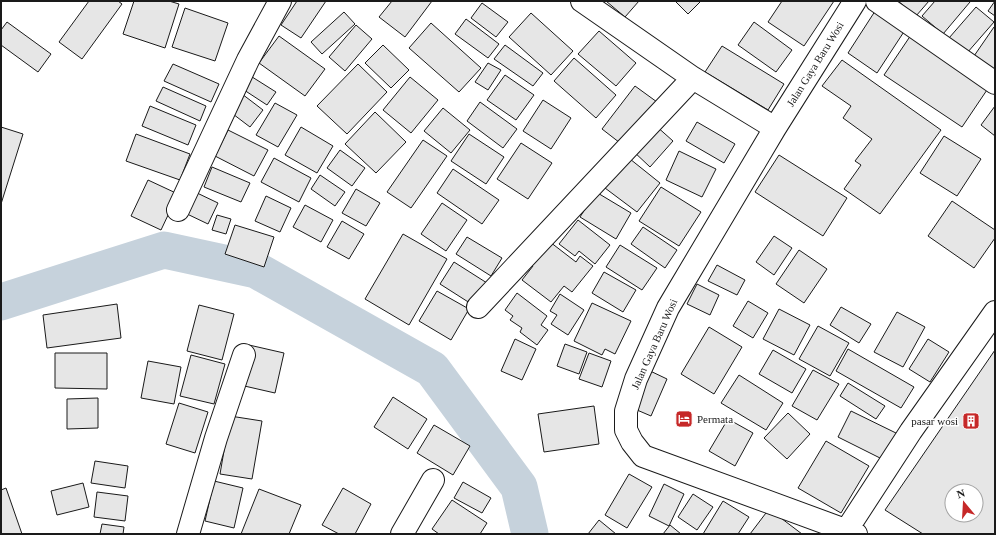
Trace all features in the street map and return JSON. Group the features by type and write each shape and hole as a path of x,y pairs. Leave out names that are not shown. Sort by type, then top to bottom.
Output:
{"street":[{"path":"178,210 248,60 280,1"},
{"path":"582,1 694,78 775,128"},
{"name":"Jalan Gaya Baru Wosi","path":"849,533 653,460 638,452 626,430 626,411 636,379 668,308 775,128 855,1"},
{"path":"877,1 995,83"},
{"path":"478,308 694,78"},
{"path":"849,533 911,431 995,312"},
{"path":"188,534 216,438 244,355"},
{"path":"402,534 433,480"}],"building":[{"path":"89,1 118,1 122,4 82,59 59,42"},
{"path":"134,1 169,1 179,4 165,48 123,34"},
{"path":"297,1 326,1 301,38 281,25"},
{"path":"392,1 432,1 405,37 379,17"},
{"path":"606,1 639,1 625,17"},
{"path":"675,1 701,1 688,14"},
{"path":"782,1 834,1 804,46 768,22"},
{"path":"898,1 929,1 916,16"},
{"path":"935,1 970,2 943,34 922,16"},
{"path":"995,1 995,16 988,11"},
{"path":"482,3 508,22 496,37 471,18"},
{"path":"879,5 909,24 877,73 848,53"},
{"path":"976,7 994,22 967,53 949,38"},
{"path":"185,8 228,23 215,61 172,47"},
{"path":"344,12 355,24 322,54 311,42"},
{"path":"531,13 573,51 551,75 509,37"},
{"path":"466,19 499,44 488,58 455,34"},
{"path":"7,22 51,54 38,72 1,45 1,30"},
{"path":"754,22 792,50 776,72 738,45"},
{"path":"431,23 481,68 459,92 409,48"},
{"path":"356,25 372,39 345,71 329,57"},
{"path":"994,27 995,28 995,71 974,56"},
{"path":"599,31 636,63 616,86 578,54"},
{"path":"913,32 991,84 962,127 884,75"},
{"path":"279,36 325,69 305,96 259,63"},
{"path":"383,45 409,70 391,88 365,63"},
{"path":"505,45 543,73 533,86 494,59"},
{"path":"722,46 784,84 768,110 705,72"},
{"path":"574,58 616,95 596,118 554,81"},
{"path":"842,60 941,130 880,214 844,189 861,165 855,161 872,139 843,118 851,106 822,86"},
{"path":"488,63 501,70 488,90 475,82"},
{"path":"173,64 219,84 211,102 164,81"},
{"path":"358,64 387,92 347,134 317,106"},
{"path":"249,75 276,92 267,105 241,88"},
{"path":"505,75 534,95 516,120 487,100"},
{"path":"410,77 438,100 411,133 383,110"},
{"path":"635,86 657,102 624,146 602,129"},
{"path":"163,87 206,106 200,121 156,101"},
{"path":"242,94 263,110 250,127 229,111"},
{"path":"543,100 571,118 551,149 523,131"},
{"path":"480,102 517,129 503,148 467,121"},
{"path":"275,103 297,115 278,147 256,135"},
{"path":"150,106 196,125 188,145 142,126"},
{"path":"995,106 995,136 981,125"},
{"path":"443,108 470,130 451,153 424,131"},
{"path":"375,112 406,142 376,173 345,144"},
{"path":"697,122 735,144 724,163 686,141"},
{"path":"655,125 673,141 650,167 632,150"},
{"path":"1,127 23,134 1,204"},
{"path":"301,127 333,146 317,173 285,155"},
{"path":"228,130 268,150 254,176 215,156"},
{"path":"136,134 190,154 180,180 126,161"},
{"path":"469,134 504,157 486,184 451,161"},
{"path":"944,136 981,159 957,196 920,173"},
{"path":"423,140 447,156 411,208 387,192"},
{"path":"521,143 552,163 528,199 497,179"},
{"path":"340,150 365,168 352,186 327,168"},
{"path":"679,151 716,169 702,197 666,180"},
{"path":"625,155 660,183 637,212 601,185"},
{"path":"779,155 847,198 823,236 755,192"},
{"path":"274,158 311,178 299,202 261,182"},
{"path":"212,167 250,183 241,202 204,187"},
{"path":"453,169 499,200 482,224 437,193"},
{"path":"320,175 345,192 335,206 311,189"},
{"path":"148,180 178,194 161,230 131,216"},
{"path":"661,187 701,212 679,246 639,221"},
{"path":"356,189 380,203 366,226 342,213"},
{"path":"195,192 218,203 208,224 185,213"},
{"path":"596,192 631,213 616,239 580,217"},
{"path":"266,196 291,208 280,232 255,221"},
{"path":"952,201 995,230 995,238 974,268 928,236"},
{"path":"442,203 467,220 446,251 421,234"},
{"path":"305,205 333,220 321,242 293,227"},
{"path":"217,215 231,219 226,234 212,230"},
{"path":"578,220 610,245 595,264 579,251 575,256 559,244"},
{"path":"342,221 364,234 349,259 327,247"},
{"path":"235,225 274,237 264,267 225,254"},
{"path":"643,227 677,250 665,268 631,244"},
{"path":"403,234 447,259 409,325 365,299"},
{"path":"774,236 792,248 774,275 756,262"},
{"path":"467,237 502,258 491,276 456,254"},
{"path":"550,242 576,262 580,256 593,266 572,292 564,286 551,302 522,280 533,266 526,261"},
{"path":"620,245 657,268 642,290 606,267"},
{"path":"799,250 827,269 804,303 776,284"},
{"path":"454,262 487,283 473,305 440,284"},
{"path":"717,265 745,280 737,295 708,281"},
{"path":"604,272 636,290 623,312 592,293"},
{"path":"697,284 719,295 710,315 687,304"},
{"path":"437,291 469,309 451,340 419,321"},
{"path":"517,293 547,316 541,325 548,330 537,345 520,332 522,328 510,320 513,316 505,310"},
{"path":"560,294 584,310 568,335 551,324 557,315 550,311"},
{"path":"748,301 768,313 753,338 733,326"},
{"path":"592,303 631,321 615,354 605,349 602,355 574,341"},
{"path":"117,304 121,338 47,348 43,315"},
{"path":"199,305 234,314 222,360 187,351"},
{"path":"841,307 871,324 859,343 830,325"},
{"path":"779,309 810,325 794,355 763,339"},
{"path":"897,312 925,327 903,367 874,352"},
{"path":"818,326 849,343 830,376 799,359"},
{"path":"709,327 742,347 714,394 681,374"},
{"path":"515,339 536,349 522,380 501,371"},
{"path":"928,339 949,352 930,382 909,369"},
{"path":"565,344 587,352 579,374 557,366"},
{"path":"249,345 284,353 275,393 240,385"},
{"path":"848,349 914,387 901,408 836,371"},
{"path":"773,350 806,369 792,393 759,374"},
{"name":"pasar wosi","path":"995,350 995,534 923,534 885,510"},
{"path":"55,353 107,353 107,389 55,388"},
{"path":"589,353 611,361 602,387 579,379"},
{"path":"191,355 225,364 214,404 180,396"},
{"path":"148,361 181,367 174,404 141,398"},
{"path":"646,369 667,379 651,416 630,407"},
{"path":"813,370 839,384 817,420 792,406"},
{"path":"739,375 783,403 766,430 721,403"},
{"path":"848,383 885,406 876,419 840,396"},
{"path":"393,397 427,419 408,449 374,427"},
{"path":"98,398 98,428 67,429 67,399"},
{"path":"179,403 208,412 195,453 166,444"},
{"path":"594,406 599,444 544,452 538,414"},
{"path":"851,411 898,434 884,460 838,437"},
{"path":"788,413 810,434 787,459 764,438"},
{"path":"230,416 262,421 252,479 220,474"},
{"path":"728,419 753,433 735,466 709,451"},
{"path":"434,425 470,446 453,475 417,453"},
{"path":"826,441 869,466 841,513 798,488"},
{"path":"95,461 128,466 125,488 91,483"},
{"path":"629,474 652,487 627,528 605,515"},
{"path":"214,481 243,488 234,528 205,521"},
{"path":"463,482 491,498 482,513 454,498"},
{"path":"83,483 89,507 57,515 51,491"},
{"path":"664,484 684,494 669,526 649,516"},
{"path":"6,488 22,534 1,534 1,490"},
{"path":"343,488 371,504 355,534 339,534 322,525"},
{"path":"259,489 301,505 289,534 241,534"},
{"path":"97,492 128,496 125,521 94,517"},
{"path":"693,494 713,507 697,530 678,517"},
{"path":"452,500 487,523 480,534 439,534 432,529"},
{"path":"723,501 749,517 738,534 703,534"},
{"path":"769,509 802,534 750,534"},
{"path":"599,520 616,534 588,534"},
{"path":"102,524 124,527 123,534 100,534"},
{"path":"670,525 681,534 663,534"}],"waterway":[{"path":"1,302 164,250 256,270 432,369 519,487 530,534"}],"place":[{"name":"Permata","path":"684,419"},
{"name":"pasar wosi","path":"971,421"}]}
